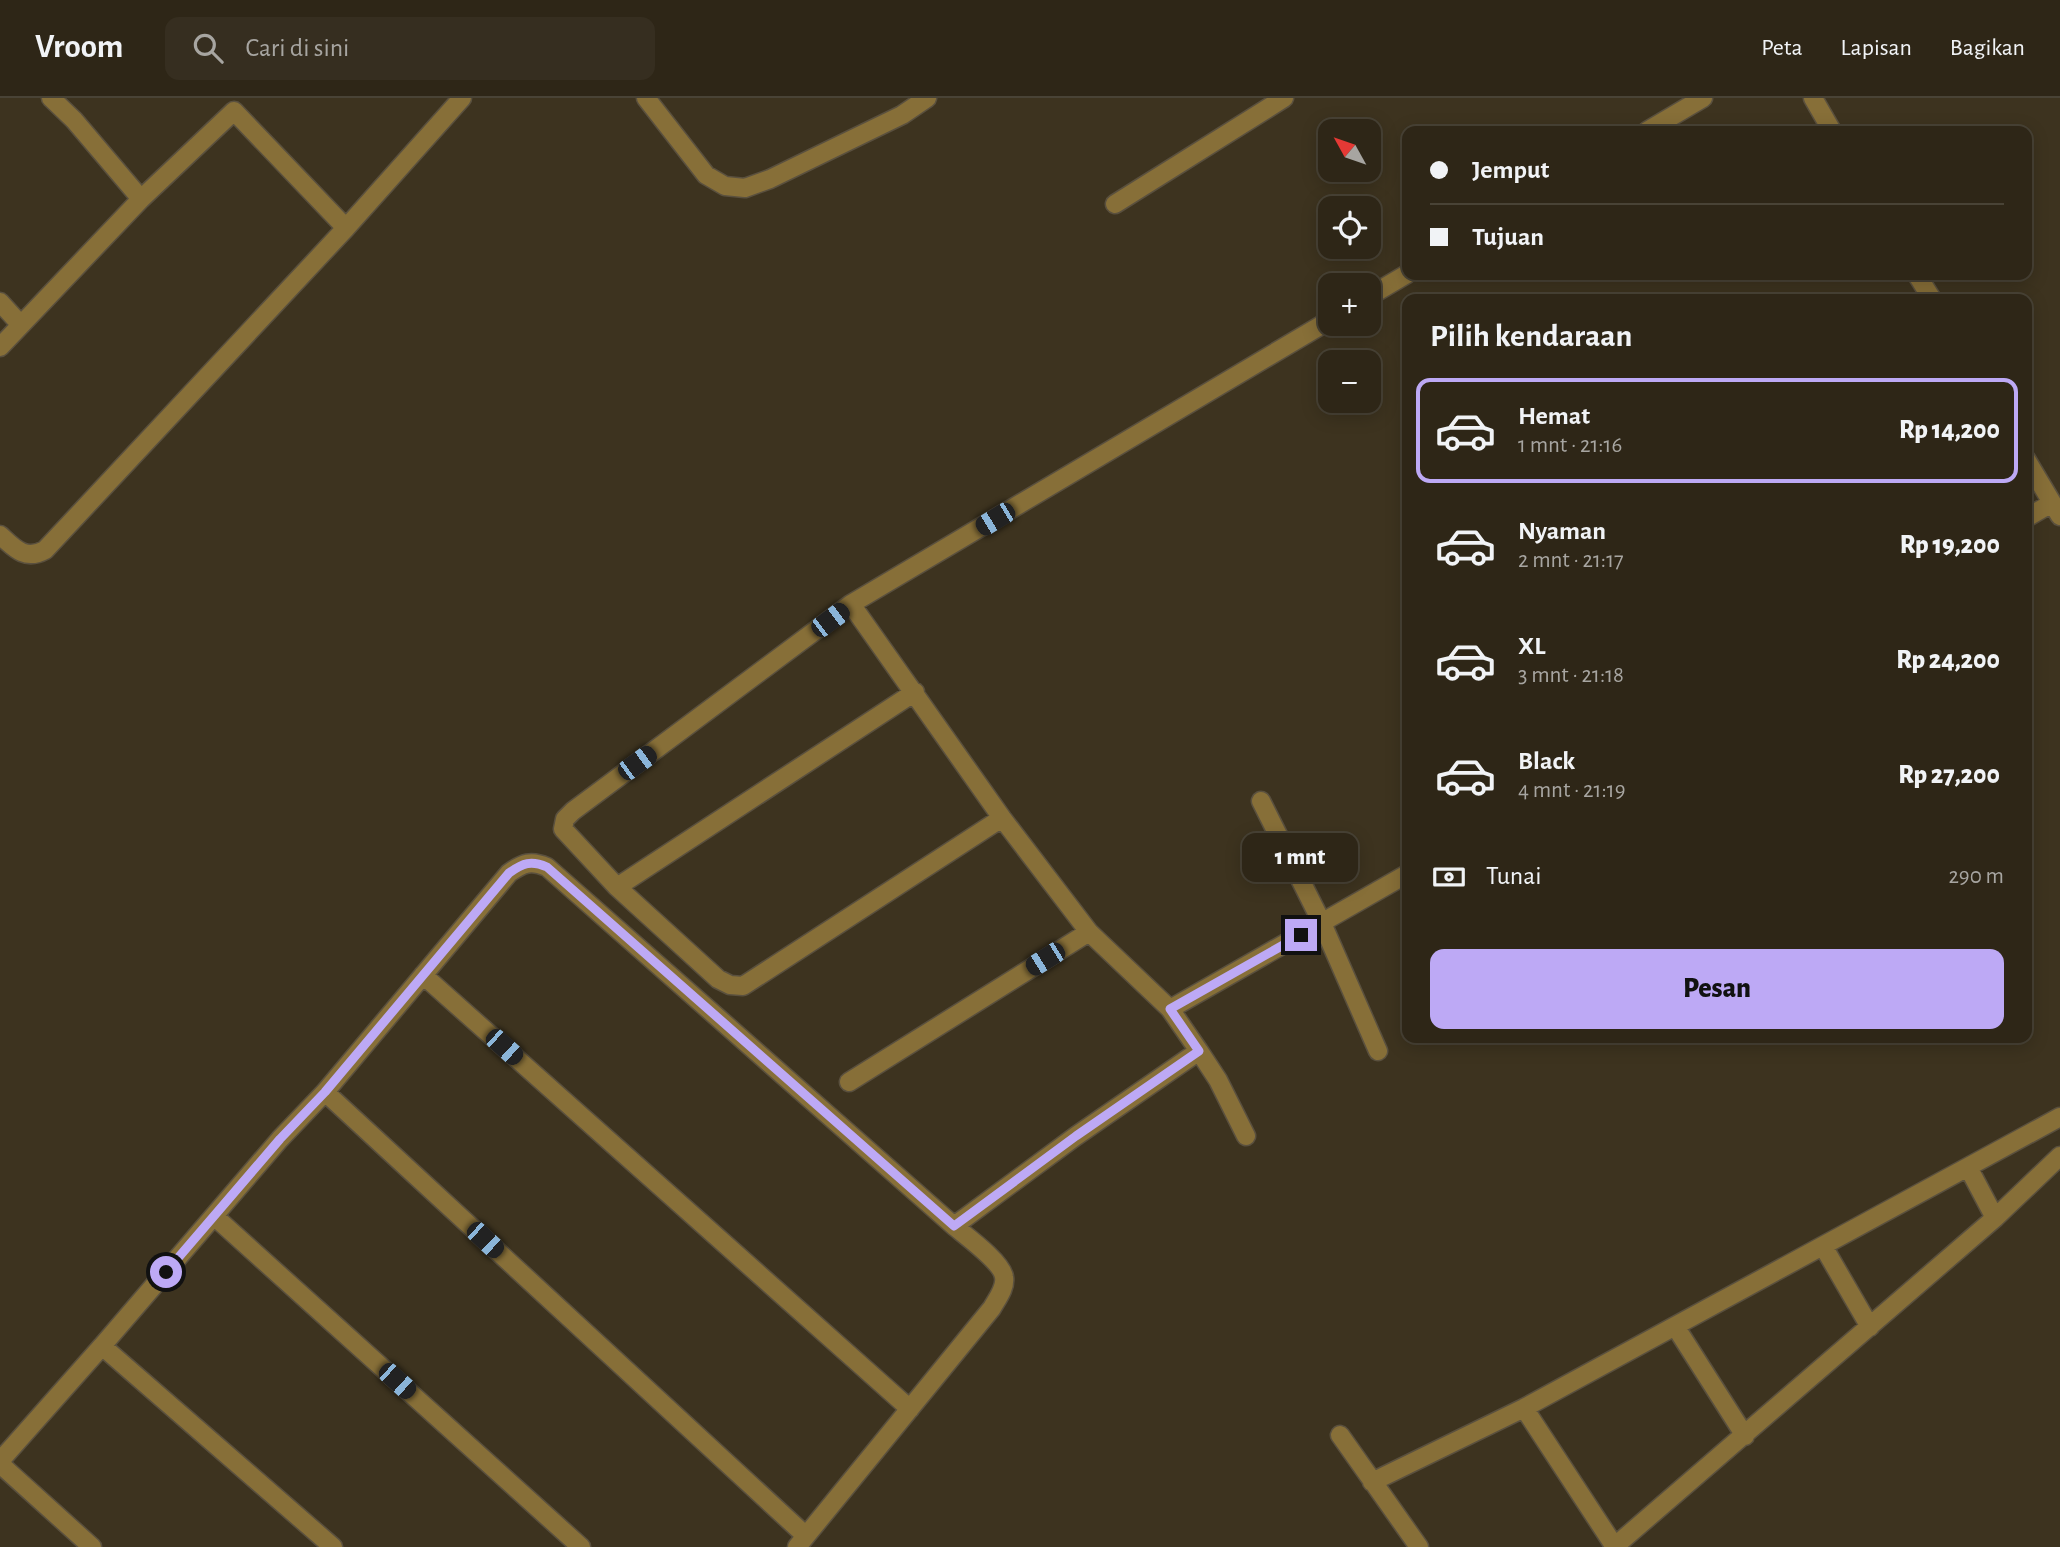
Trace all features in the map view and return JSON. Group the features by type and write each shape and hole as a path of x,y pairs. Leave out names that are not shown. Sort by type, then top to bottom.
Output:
{"street":[{"path":"51,98 74,120 141,199"},
{"path":"646,98 706,175 725,186 745,188 770,179 902,115 927,98"},
{"path":"1115,204 1284,98"},
{"path":"1655,126 1703,98"},
{"path":"1813,98 1829,126"},
{"path":"0,535 15,550 27,555 36,555 45,550 346,228 452,102"},
{"path":"0,347 229,104 346,228"},
{"path":"1381,289 1402,277"},
{"path":"0,302 20,324"},
{"path":"1003,818 743,986 730,985 718,979 617,887 563,829 565,819 851,604 1318,327"},
{"path":"2032,469 2056,510 2032,516"},
{"path":"851,604 1003,818 1089,932 1170,1009 1218,1080 1246,1136"},
{"path":"617,887 915,692"},
{"path":"1261,801 1322,923 1378,1051"},
{"path":"92,1547 0,1462 280,1139 325,1092 509,873 520,865 534,861 547,867 998,1264 1004,1278 1002,1291 992,1308 802,1541 325,1092"},
{"path":"1170,1009 1402,877"},
{"path":"849,1082 1089,932"},
{"path":"423,975 910,1409"},
{"path":"954,1226 1076,1136 1199,1051"},
{"path":"1373,1482 1524,1408 2060,1117"},
{"path":"1524,1408 1614,1547 1995,1219 2060,1156"},
{"path":"1968,1167 1995,1219"},
{"path":"214,1216 581,1547"},
{"path":"1823,1246 1870,1327"},
{"path":"1675,1326 1745,1436"},
{"path":"102,1346 332,1547"},
{"path":"1340,1435 1419,1547"}],"route":[{"path":"166,1272 280,1139 325,1092 509,873 520,865 534,861 547,867 954,1226 977,1206 1199,1051 1170,1009 1301,935"}]}
